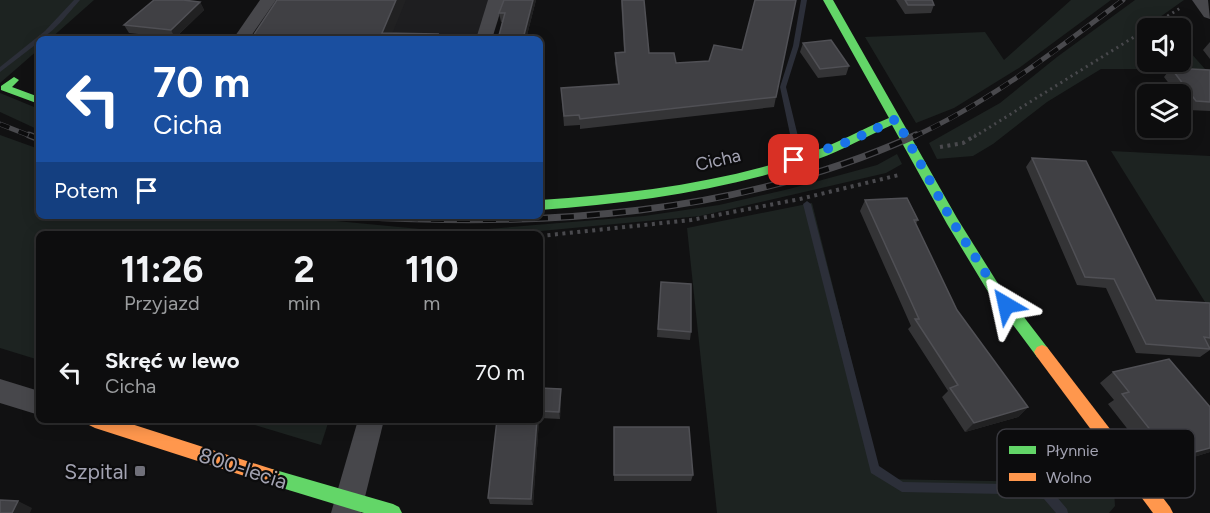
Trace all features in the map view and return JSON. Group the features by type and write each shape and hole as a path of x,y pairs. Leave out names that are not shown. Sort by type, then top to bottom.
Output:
{"street":[{"path":"243,36 268,0"},
{"path":"485,36 496,0"},
{"path":"828,0 923,170 992,286 1100,429"},
{"path":"1200,0 1210,14"},
{"path":"14,80 5,88 36,100"},
{"name":"Cicha","path":"543,205 617,199 722,181 850,141 896,119"},
{"path":"0,391 36,402"},
{"name":"800-lecia","path":"104,423 348,508 393,513"},
{"path":"348,508 370,423"},
{"path":"1153,498 1164,513"}],"path":[{"path":"913,152 963,143 1183,6"},
{"path":"543,236 691,220 800,199 923,170"}],"shaded area":[{"path":"0,0 94,0 53,36 36,36 36,52 0,83"},
{"path":"275,0 501,0 490,36 252,36"},
{"path":"1071,0 1111,0 1019,68 954,108 916,123 865,37 985,32 1004,60"},
{"path":"1135,0 1184,0 1159,18 1137,18 1137,69 1101,69 1047,102 993,144 973,156 937,159 929,143 1000,103 1057,57"},
{"path":"1191,53 1205,69 1191,69"},
{"path":"0,93 36,108 36,129 0,112"},
{"path":"0,135 36,148 36,219 315,219 420,229 488,229 644,216 719,205 877,165 897,154 902,164 886,173 700,216 541,231 36,231 36,359 0,348"},
{"path":"1111,151 1210,156 1210,310"},
{"path":"812,203 881,479 997,481 997,498 1115,498 1115,506 1109,513 717,513 687,228"},
{"path":"248,423 328,423 321,445"}],"building":[{"path":"154,0 200,2 171,30 124,25"},
{"path":"277,0 396,0 382,33 438,34 437,36 253,36"},
{"path":"504,0 533,0 524,36 499,36 505,13 499,13"},
{"path":"622,0 644,0 649,53 674,53 676,63 709,61 714,45 742,50 755,0 796,0 776,97 580,119 579,115 564,116 561,88 619,84 615,53 625,52"},
{"path":"905,0 932,0 934,5 908,5"},
{"path":"831,40 849,66 820,69 803,43"},
{"path":"1191,69 1210,70 1210,102 1196,101 1191,94 1191,84 1183,84 1174,72 1191,72"},
{"path":"1032,158 1086,161 1156,300 1210,303 1210,338 1204,337 1210,349 1146,344 1114,279 1085,277"},
{"path":"907,198 918,220 914,220 957,310 1028,407 974,423 950,388 958,385 915,319 919,319 865,200"},
{"path":"661,282 691,284 691,332 658,329"},
{"path":"1169,359 1210,407 1210,448 1195,452 1195,429 1150,429 1122,394 1129,392 1113,372"},
{"path":"543,388 561,389 559,412 543,411"},
{"path":"497,423 537,423 531,499 488,498"},
{"path":"614,427 689,427 693,475 614,475"},
{"path":"0,500 18,501 12,513 0,513"}],"waterway":[{"path":"42,36 77,0"},
{"path":"798,153 783,87 796,46 804,0"},
{"path":"0,70 36,41"},
{"path":"809,185 809,190"},
{"path":"807,204 875,469 902,487 997,489"},
{"path":"1050,498 1063,513"}],"railway":[{"path":"913,137 996,91 1123,0"},
{"path":"0,124 33,137"},
{"path":"29,135 36,138"},
{"path":"543,218 640,210 711,199 780,183 849,162 916,135"},
{"path":"425,219 521,219"}],"traffic: fast":[{"path":"828,0 952,221 992,286 1042,352"},
{"path":"14,80 5,88 36,100"},
{"path":"543,205 644,195 746,176 824,152 896,119"},
{"path":"272,477 393,513"}],"traffic: slow":[{"path":"1042,352 1100,429"},
{"path":"104,423 272,477"},
{"path":"1153,498 1164,513"}],"place":[{"name":"Szpital","path":"140,471"}],"route":[{"path":"794,160 850,141 896,119 952,221 1006,305"}]}
